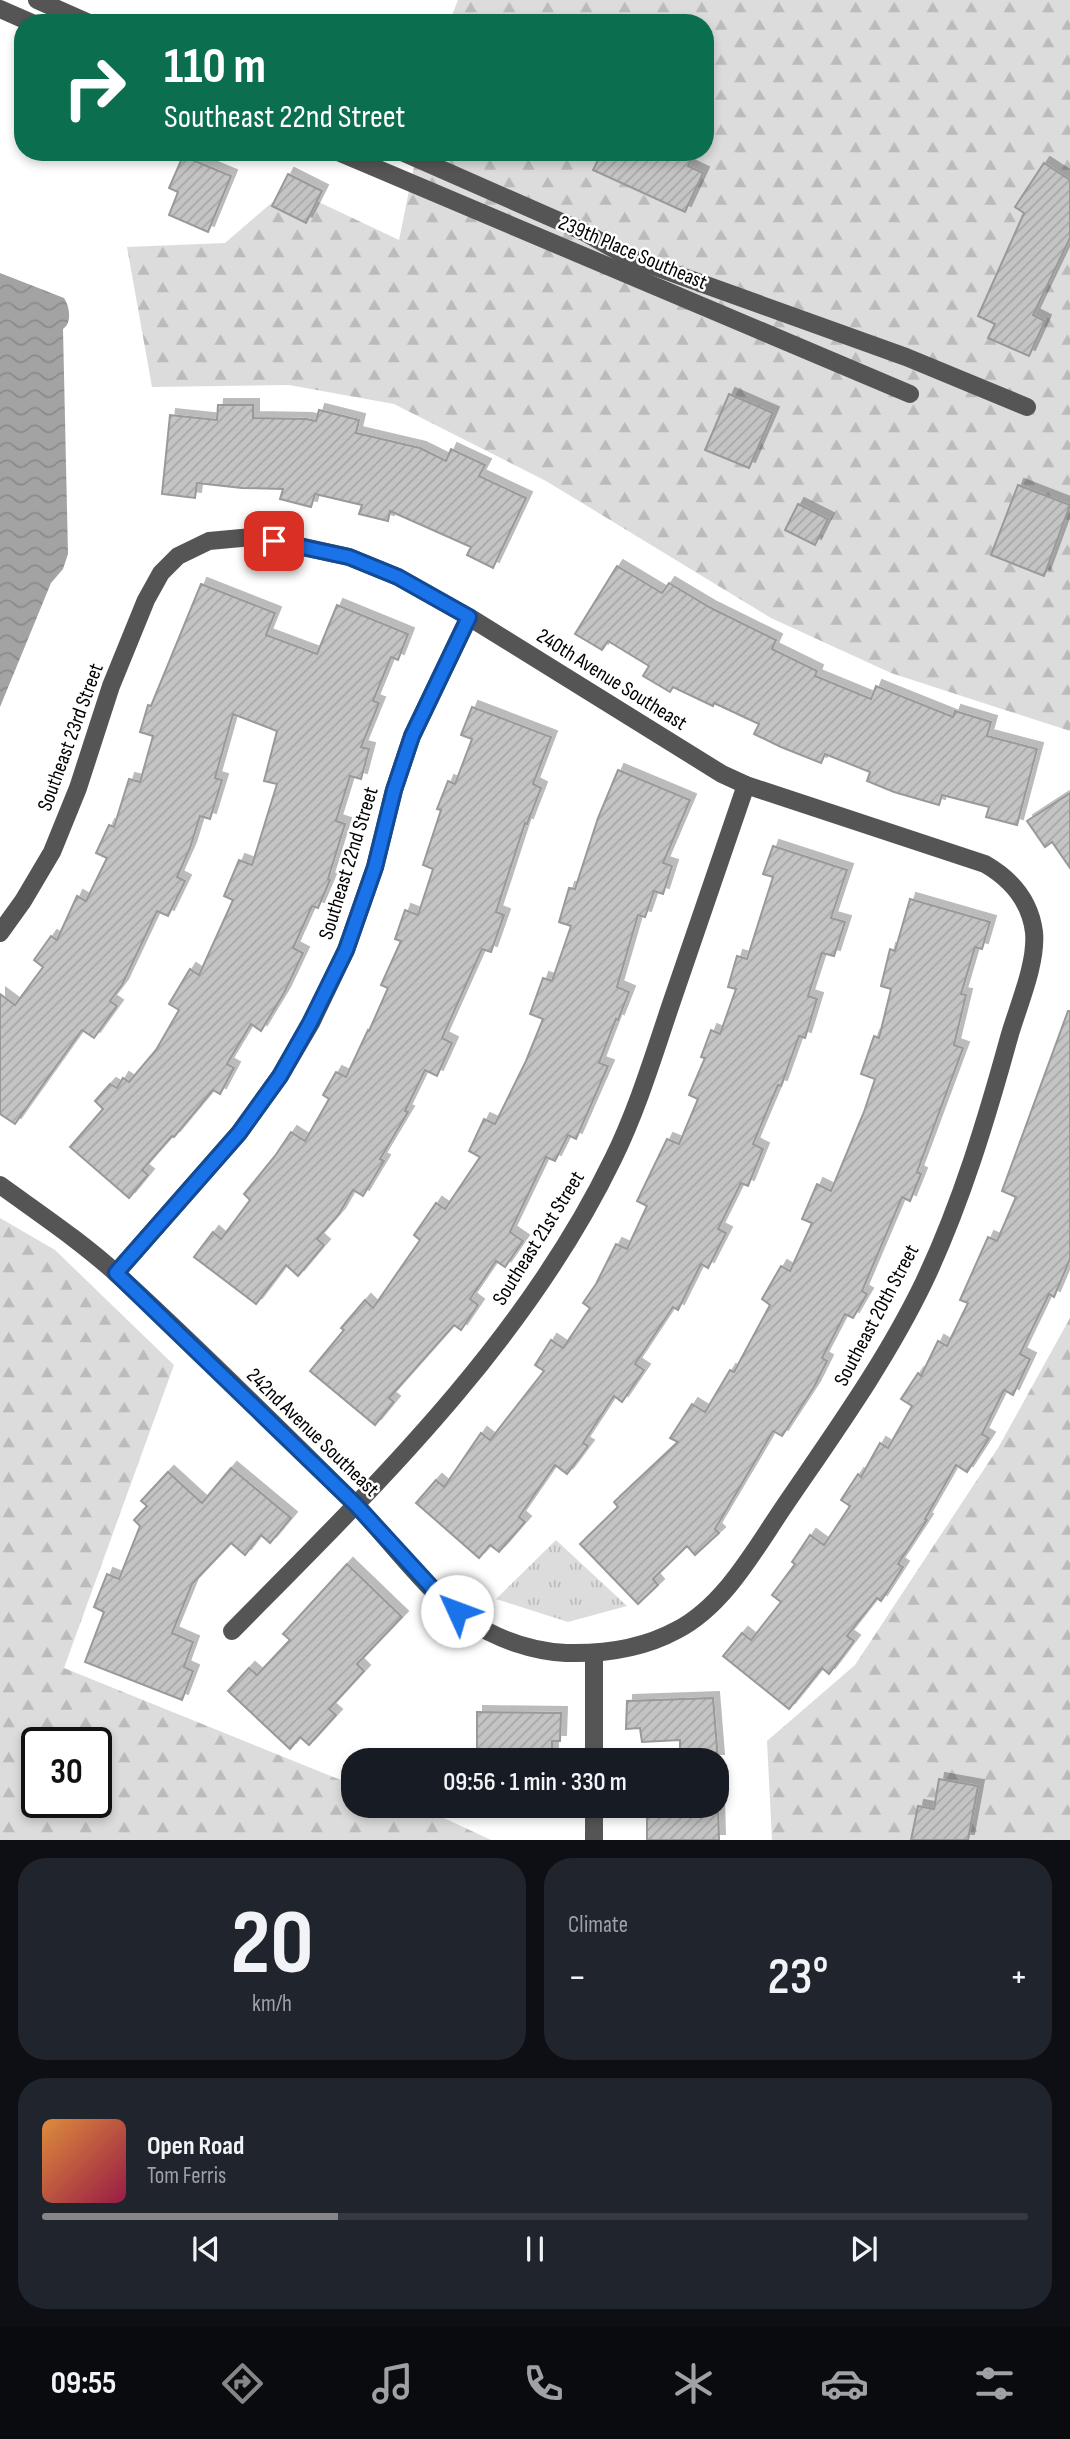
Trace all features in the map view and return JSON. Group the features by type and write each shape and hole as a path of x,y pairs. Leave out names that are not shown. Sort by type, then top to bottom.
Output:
{"street":[{"path":"37,0 69,14"},
{"name":"239th Place Southeast","path":"359,161 910,394"},
{"path":"422,161 584,232 628,257 906,357 1027,407"},
{"name":"240th Avenue Southeast","path":"178,556 209,541 252,537 349,557 386,572 469,617 722,774 746,785 985,864 1003,875 1018,891"},
{"name":"Southeast 23rd Street","path":"0,933 52,852 78,788 111,686 146,600 161,573 178,556"},
{"name":"Southeast 22nd Street","path":"116,1273 239,1133 280,1076 310,1023 346,950 375,867 394,790 412,736 469,617"},
{"name":"Southeast 21st Street","path":"232,1631 356,1505 477,1368 524,1308 573,1230 613,1160 639,1098 746,785"},
{"name":"Southeast 20th Street","path":"594,1653 631,1647 678,1630 705,1609 732,1582 844,1419 892,1343 924,1282 951,1216 995,1090 1024,986 1034,936 1030,914 1018,891"},
{"name":"242nd Avenue Southeast","path":"0,1185 63,1230 116,1273 356,1505 445,1602 468,1620 497,1636 529,1648 562,1653 594,1653"},
{"path":"594,1653 594,1748"},
{"path":"594,1818 594,1840"}],"green space":[{"path":"458,0 1070,0 1070,731 891,673 771,618 546,481 394,404 289,385 152,387 127,247 225,243 289,188 399,240 415,161 714,161 714,14 453,14"},
{"path":"0,1218 55,1250 174,1365 64,1668 341,1780 341,1818 443,1818 491,1840 0,1840"},
{"path":"1070,1318 1070,1840 772,1840 767,1741 855,1665 998,1448"},
{"path":"556,1540 627,1606 568,1622 496,1599"}],"water":[{"path":"0,273 64,298 69,315 68,323 63,329 68,554 63,569 51,583 0,707"}],"building":[{"path":"181,161 195,161 231,176 208,232 169,215 178,192 169,188"},
{"path":"598,161 690,161 688,166 703,173 685,212 593,170"},
{"path":"1044,163 1070,180 1070,238 1033,315 1045,321 1029,356 988,338 995,324 978,316 1024,213 1015,207"},
{"path":"288,174 322,191 306,223 272,206"},
{"path":"729,394 773,413 749,468 705,450"},
{"path":"218,405 253,405 253,418 316,421 319,410 359,420 356,433 420,448 446,461 451,449 485,465 479,476 526,498 493,568 467,555 471,547 390,511 388,521 359,514 362,505 315,494 311,507 280,499 283,489 197,483 195,498 162,494 170,415 217,420"},
{"path":"1018,485 1070,505 1044,576 991,555"},
{"path":"798,504 828,519 815,545 785,530"},
{"path":"617,566 662,593 669,583 711,608 776,640 772,649 817,671 815,676 871,699 876,686 953,717 955,711 991,722 987,736 1037,749 1017,825 986,817 989,807 942,795 939,805 867,781 870,772 825,754 821,763 781,747 754,734 759,724 673,687 670,692 643,676 649,666 608,641 602,650 575,634"},
{"path":"201,584 275,613 266,635 317,654 337,605 408,634 398,660 391,657 373,701 379,703 361,747 369,749 361,779 350,776 336,821 345,824 328,879 330,880 318,908 312,906 293,948 303,953 284,993 261,1031 251,1024 227,1064 234,1068 220,1094 213,1090 142,1170 148,1175 129,1198 70,1147 103,1109 95,1101 110,1084 117,1088 123,1078 129,1082 156,1050 179,1010 169,1004 190,969 199,975 233,900 224,896 239,860 252,865 277,784 264,781 277,731 233,714 215,778 222,780 210,819 200,816 177,877 185,881 168,916 157,911 122,985 110,1001 117,1006 94,1038 82,1030 15,1124 0,1114 0,994 15,1005 43,967 34,960 51,936 57,940 77,896 86,901 107,858 96,853 109,825 114,827 129,779 140,782 153,736 140,732 148,705 151,706"},
{"path":"472,707 551,737 533,784 541,788 527,824 525,823 496,912 504,915 491,952 482,949 442,1038 452,1043 437,1076 425,1070 405,1111 408,1112 380,1159 384,1161 363,1196 353,1190 339,1214 317,1239 324,1245 298,1276 286,1265 256,1304 194,1257 213,1232 221,1239 250,1200 244,1194 291,1132 305,1141 329,1099 323,1095 336,1072 346,1077 388,988 381,985 401,941 395,939 405,910 418,915 433,869 423,865 441,810 437,809 448,781 455,784 472,739 461,735"},
{"path":"618,770 690,800 663,863 672,866 663,894 654,891 645,917 638,915 617,987 629,992 599,1063 608,1066 576,1139 568,1135 555,1161 546,1157 510,1232 523,1241 505,1267 496,1261 470,1299 478,1305 461,1330 454,1325 389,1398 394,1402 375,1425 310,1371 365,1300 373,1308 420,1240 414,1235 436,1203 445,1209 480,1157 469,1151 484,1119 495,1124 543,1019 530,1014 543,978 552,981 571,926 559,922 569,888 575,889 598,818"},
{"path":"1070,793 1070,868 1052,842 1045,847 1027,821"},
{"path":"773,846 847,870 831,918 845,922 834,956 822,953 808,996 817,999 805,1038 799,1036 781,1086 778,1085 753,1144 763,1149 748,1186 741,1183 718,1229 726,1233 708,1268 701,1264 678,1310 673,1307 635,1364 644,1370 622,1402 614,1396 583,1443 588,1446 567,1474 555,1465 519,1517 525,1522 499,1552 490,1545 479,1558 416,1503 436,1480 444,1487 481,1433 490,1440 544,1371 535,1365 551,1340 563,1348 590,1308 583,1303 616,1244 627,1249 647,1206 637,1201 667,1139 679,1144 698,1099 689,1095 705,1058 701,1057 711,1030 720,1034 736,989 728,987 737,956 747,959 773,877 763,874"},
{"path":"910,899 990,922 982,949 975,947 961,994 966,995 954,1045 963,1048 917,1172 921,1174 910,1201 902,1197 862,1291 867,1294 853,1318 845,1314 822,1358 827,1361 814,1387 782,1436 773,1431 715,1529 719,1533 695,1555 687,1546 653,1579 658,1585 638,1604 580,1544 618,1507 614,1502 678,1442 670,1438 692,1404 705,1412 730,1370 734,1372 770,1305 762,1299 781,1266 790,1271 812,1223 802,1219 817,1184 831,1191 875,1079 861,1074 874,1036 879,1038 891,989 881,986 890,949 895,951"},
{"path":"1068,1011 1070,1259 1054,1297 1049,1294 1020,1354 1030,1359 1013,1395 1004,1390 982,1434 989,1438 967,1472 956,1465 925,1519 927,1520 898,1564 903,1567 881,1601 877,1598 847,1636 854,1641 829,1674 822,1668 789,1709 723,1656 742,1633 751,1640 781,1602 772,1595 795,1564 792,1562 810,1535 824,1545 850,1506 841,1500 858,1474 861,1477 880,1443 888,1448 912,1406 901,1399 918,1373 921,1376 938,1341 947,1346 968,1303 960,1300 988,1237 997,1241 1016,1197 1002,1191"},
{"path":"231,1468 291,1518 270,1543 261,1535 245,1555 231,1543 192,1584 172,1633 193,1642 184,1667 193,1671 182,1700 85,1662 104,1612 94,1607 107,1574 119,1579 140,1526 134,1520 147,1506 141,1501 168,1472 202,1503"},
{"path":"347,1564 402,1617 357,1664 364,1671 329,1709 336,1715 309,1745 300,1737 290,1749 228,1691 249,1668 257,1675 290,1640 283,1634"},
{"path":"713,1698 717,1748 680,1748 680,1740 642,1742 640,1728 626,1729 627,1701"},
{"path":"477,1712 561,1713 560,1741 552,1741 552,1748 477,1748"},
{"path":"939,1779 978,1786 968,1840 911,1840 918,1806 934,1809"},
{"path":"647,1818 718,1818 719,1840 647,1840"}],"route":[{"path":"274,541 349,557 398,577 469,617 412,736 394,790 375,867 346,950 310,1023 280,1076 239,1133 116,1273 356,1505 445,1602 457,1611"}]}
